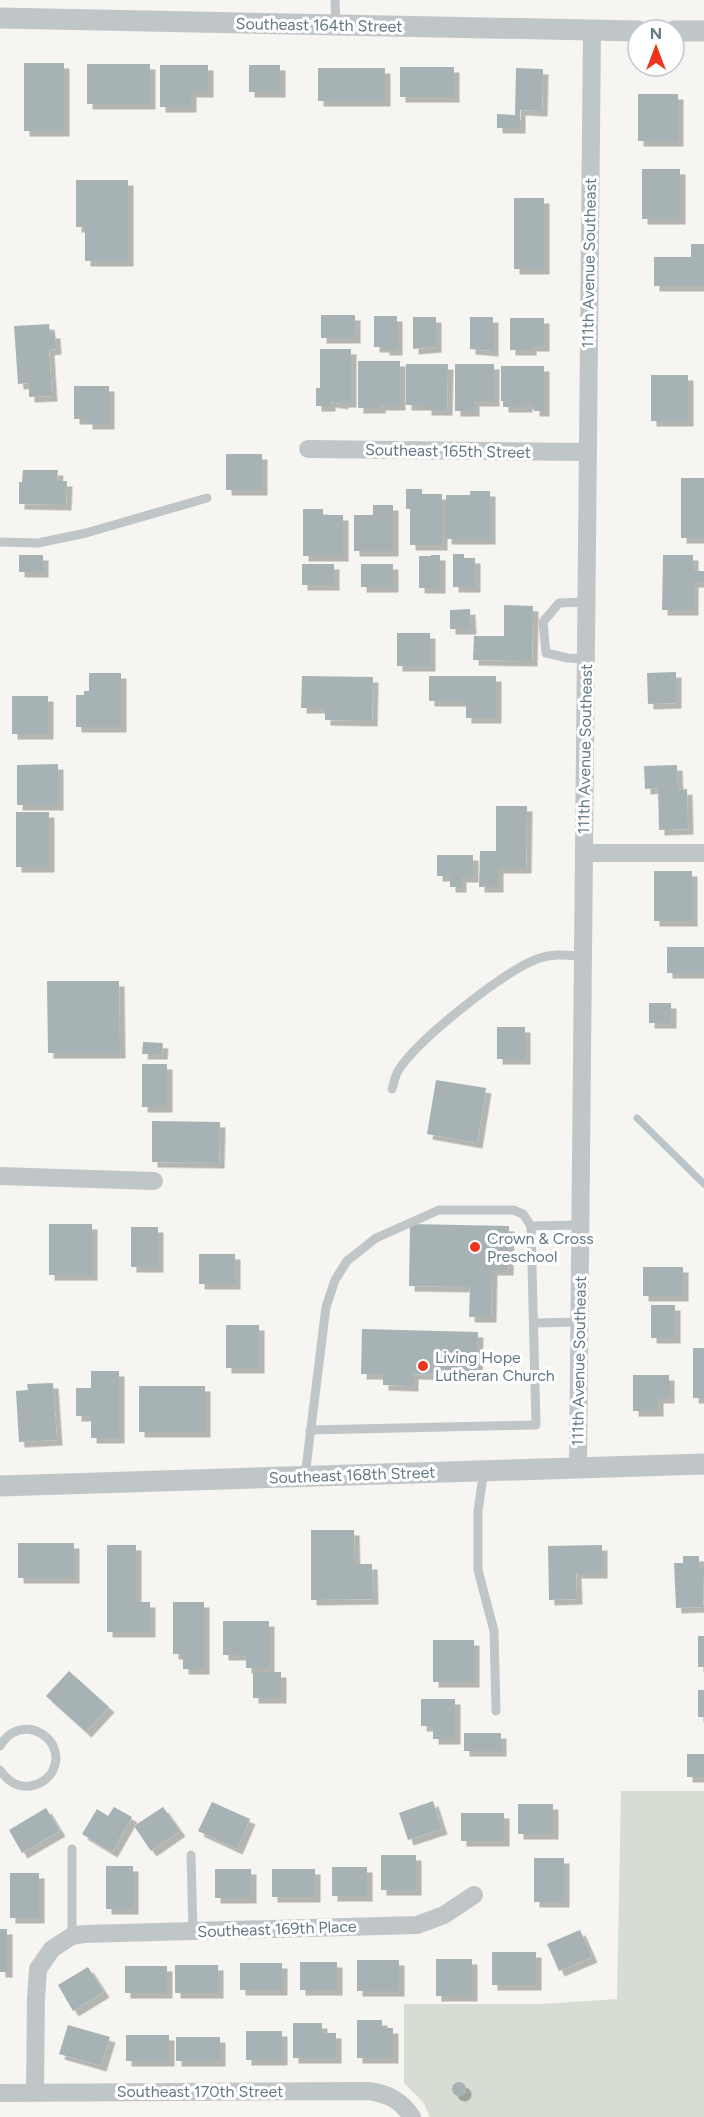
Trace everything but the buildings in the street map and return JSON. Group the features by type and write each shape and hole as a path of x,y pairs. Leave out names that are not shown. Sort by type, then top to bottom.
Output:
{"street":[{"name":"Southeast 164th Street","path":"0,18 626,31"},
{"name":"111th Avenue Southeast","path":"578,1467 592,31"},
{"path":"686,31 704,31"},
{"name":"Southeast 165th Street","path":"308,449 588,452"},
{"path":"584,853 704,853"},
{"path":"0,1176 154,1181"},
{"name":"Southeast 168th Street","path":"0,1486 704,1464"},
{"name":"Southeast 169th Place","path":"72,1936 417,1925 444,1915 474,1895"},
{"path":"35,2092 38,1969 52,1949 72,1936"},
{"name":"Southeast 170th Street","path":"0,2092 369,2091 385,2094 398,2100 412,2117"}],"lane":[{"path":"335,0 336,25"},
{"path":"0,542 38,543 86,533 207,498"},
{"path":"586,602 559,603 543,622 546,653 586,659"},
{"path":"392,1089 397,1073 416,1049 461,1009 499,980 536,959 552,954 583,956"},
{"path":"305,1476 310,1430 327,1307 335,1280 347,1260 376,1238 440,1210 513,1210 524,1214 531,1226 536,1425 310,1430"},
{"path":"531,1226 580,1225"},
{"path":"534,1323 579,1322"},
{"path":"484,1470 478,1511 478,1570 494,1631 496,1711"},
{"path":"0,1746 5,1738 14,1731 25,1728 36,1730 46,1736 53,1745 56,1756 54,1767 48,1777 39,1784 28,1787 17,1785 7,1779 0,1770"},
{"path":"72,1850 72,1936"},
{"path":"191,1855 193,1931"}],"shaded area":[{"path":"621,1791 704,1791 704,2117 430,2117 423,2102 404,2083 404,2004 541,2004 617,1999"}],"waterway":[{"path":"637,1118 704,1184"}],"place":[{"name":"Crown & Cross Preschool","path":"475,1247"},
{"name":"Living Hope Lutheran Church","path":"423,1366"}]}
